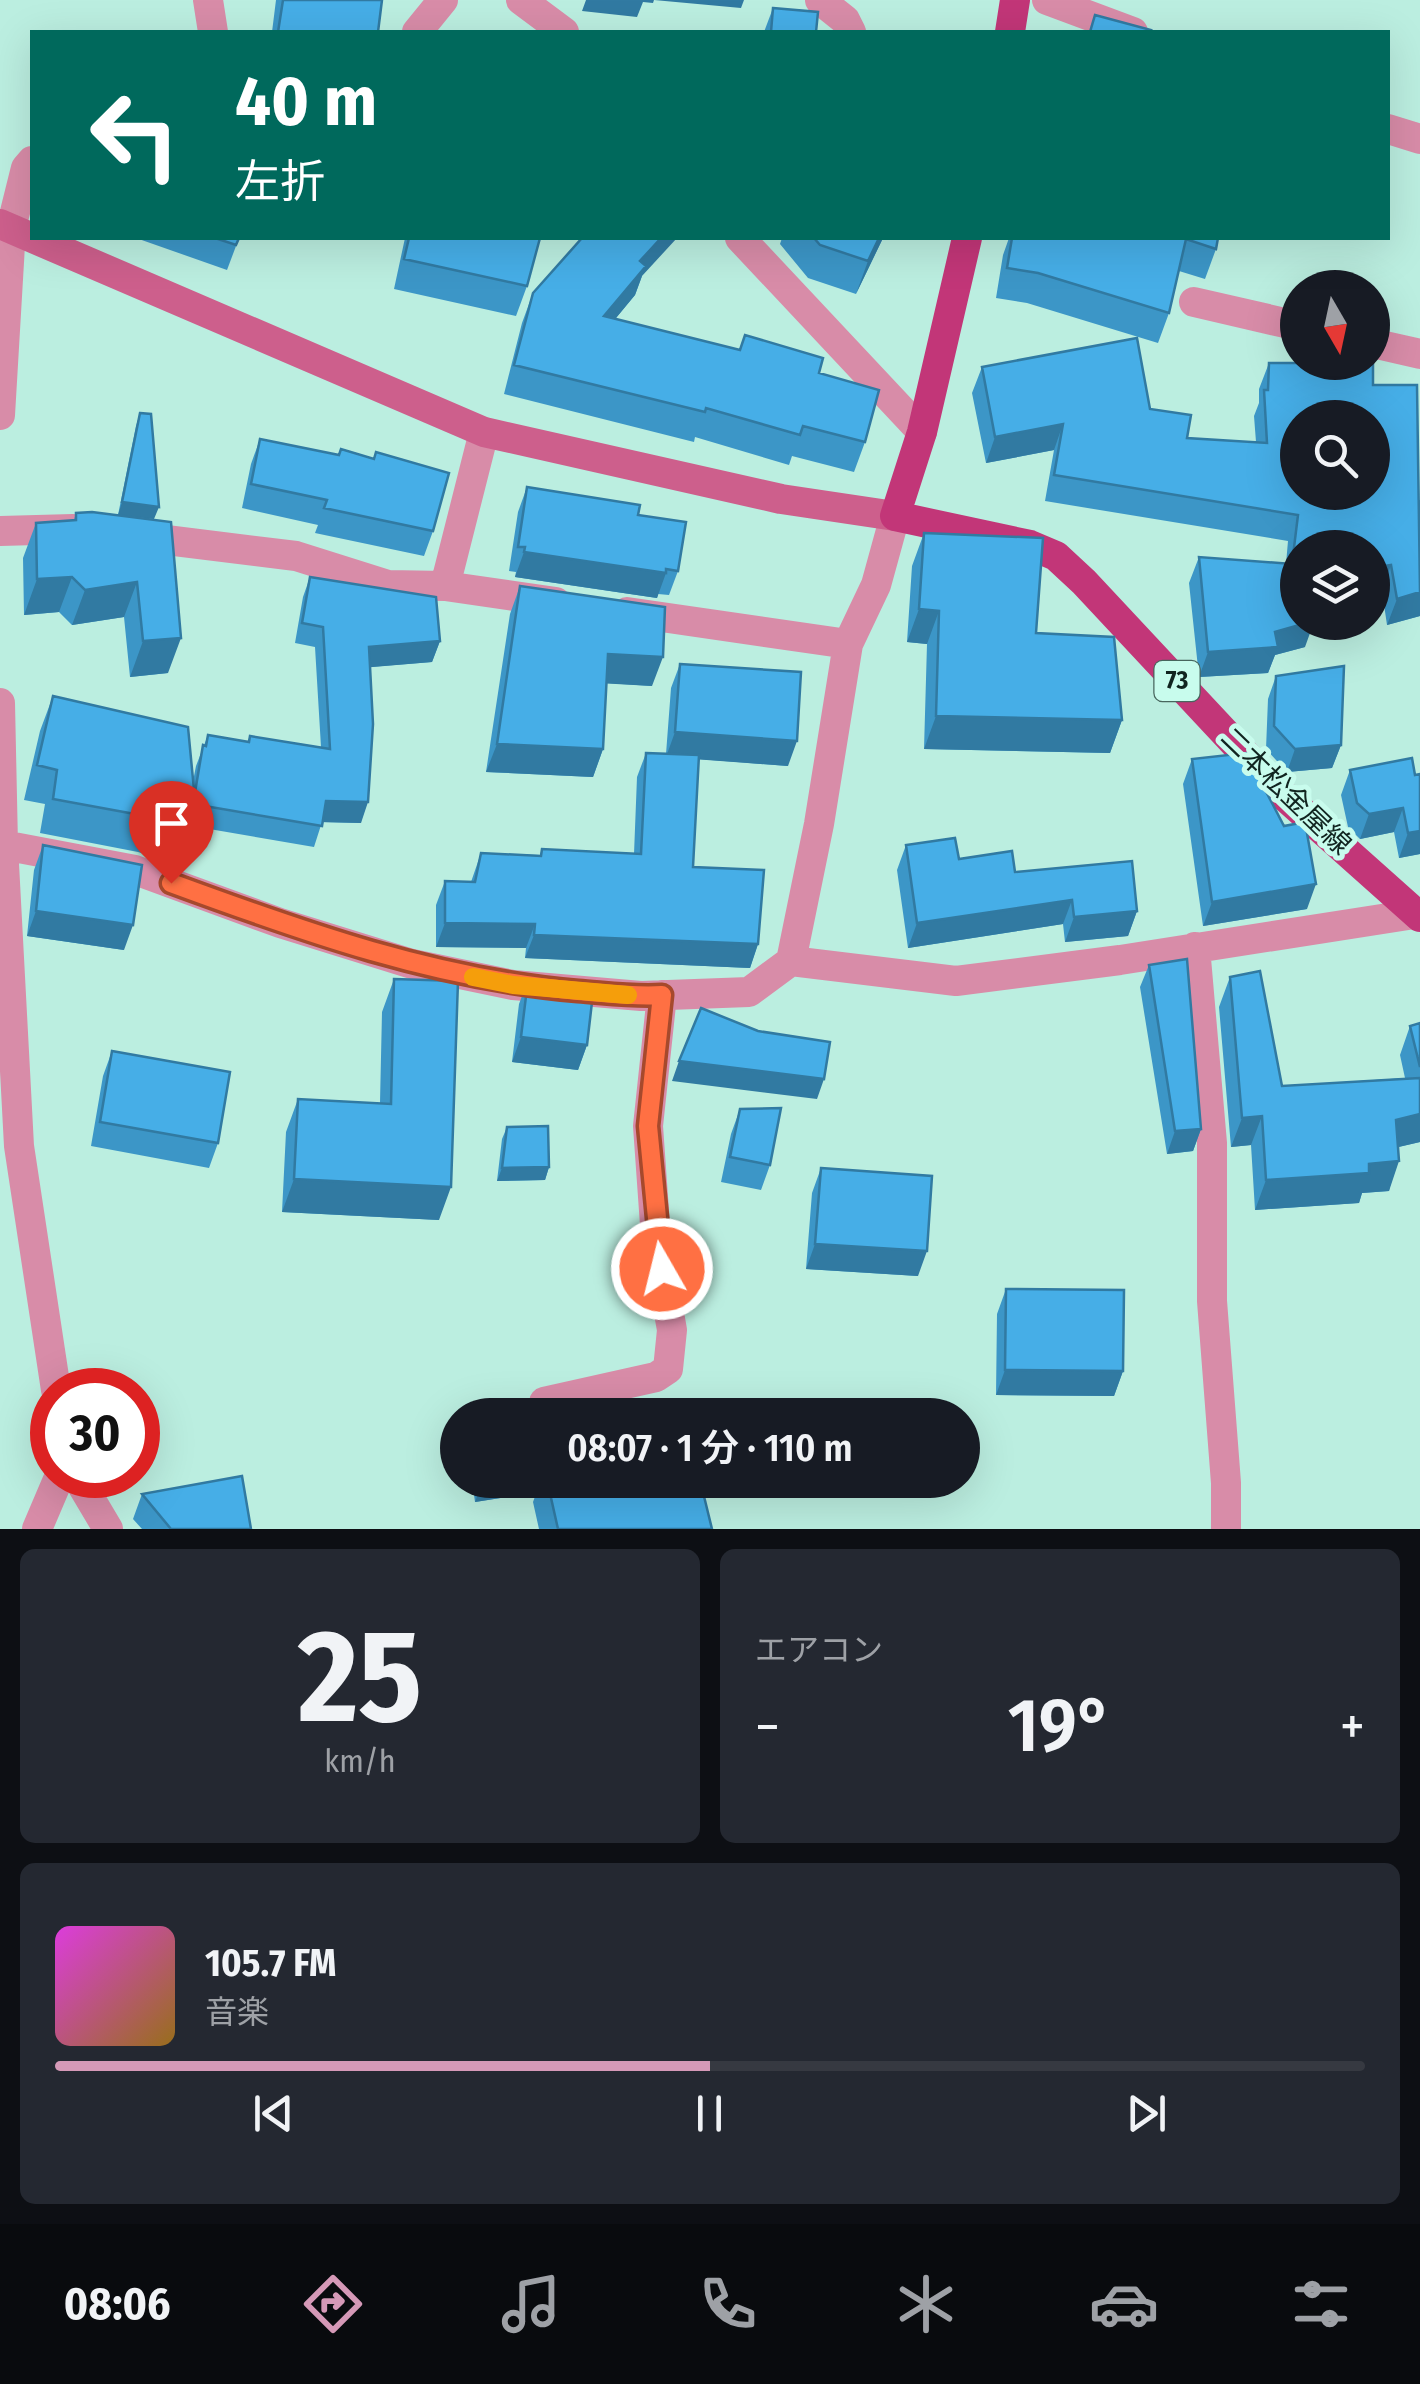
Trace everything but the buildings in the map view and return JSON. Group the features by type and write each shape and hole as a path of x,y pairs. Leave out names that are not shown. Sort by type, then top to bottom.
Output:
{"main road":[{"path":"1010,30 1015,0"},
{"path":"895,516 922,432 967,240"},
{"name":"二本松金屋線","path":"895,516 1030,546 1056,556 1282,794 1419,914"}],"street":[{"path":"208,0 213,30"},
{"path":"419,30 442,0"},
{"path":"521,0 561,30"},
{"path":"820,0 845,20 850,30"},
{"path":"1047,0 1128,30"},
{"path":"1390,130 1420,139"},
{"path":"0,414 5,226 30,163"},
{"path":"5,226 30,237"},
{"path":"3,845 135,870 412,964 513,985 662,995 748,992 791,961 819,824 848,644 876,585 895,516 781,499 484,432 38,240"},
{"path":"742,240 922,432"},
{"path":"1194,302 1280,322"},
{"path":"1390,347 1420,354"},
{"path":"445,586 484,432"},
{"path":"0,531 80,529 296,556 388,585 445,586 848,644"},
{"path":"0,704 3,845 20,1146 53,1368"},
{"path":"791,961 956,981 1419,914"},
{"path":"1195,947 1212,1143 1212,1301 1226,1529"},
{"path":"561,1398 656,1376 668,1369 672,1330 656,1238 648,1126 662,995"},
{"path":"38,1529 51,1498"},
{"path":"90,1498 108,1529"}],"slow traffic":[{"path":"473,977 513,985 628,995"}],"route":[{"path":"171,883 412,964 513,985 662,995 648,1126 662,1269"}]}
